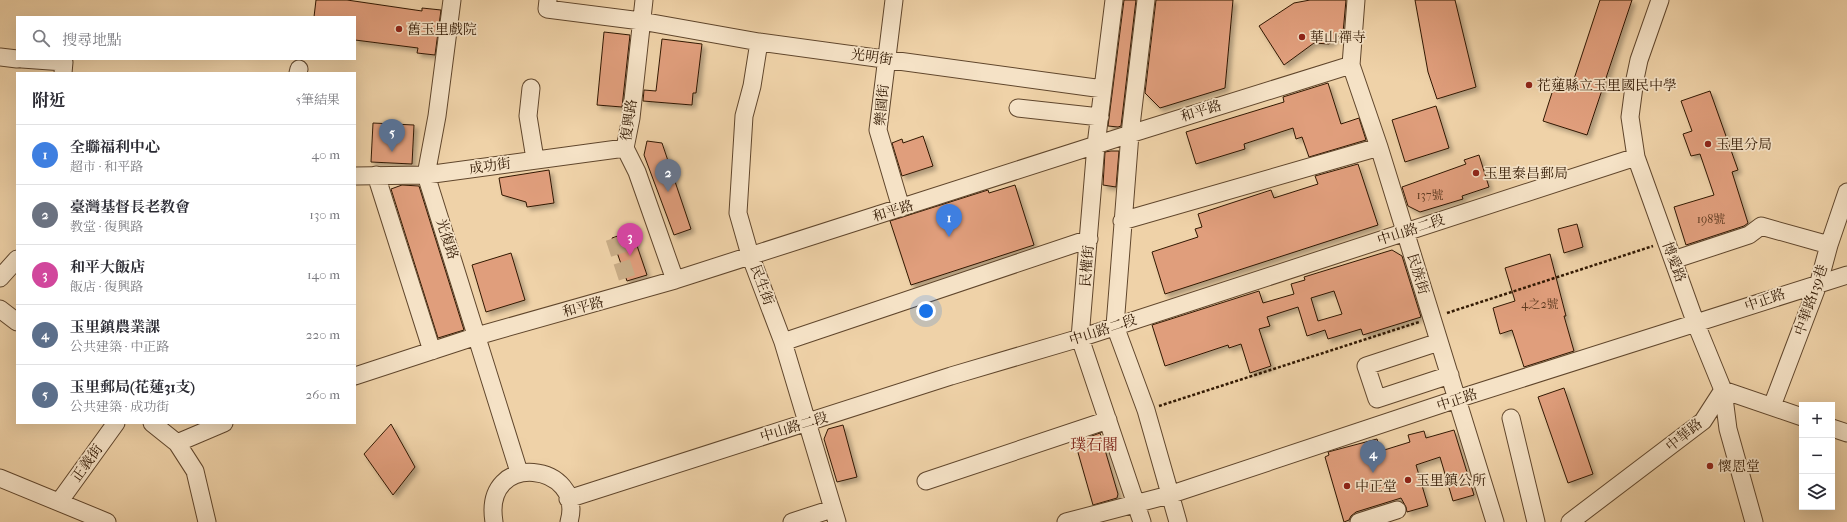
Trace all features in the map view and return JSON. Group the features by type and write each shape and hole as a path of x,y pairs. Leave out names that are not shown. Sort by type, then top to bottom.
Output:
{"street":[{"name":"光復路","path":"452,0 437,116 426,175 478,336 519,472"},
{"name":"光明街","path":"548,0 547,9 641,22 759,42 1103,89"},
{"name":"復興路","path":"644,0 631,118 625,148 637,172 675,280"},
{"name":"樂園街","path":"894,0 878,130 901,208"},
{"name":"民權街","path":"1114,0 1096,145 1080,338 1142,522"},
{"path":"1146,0 1130,134 1115,326 1146,410 1178,522"},
{"name":"民族街","path":"1356,0 1351,65 1379,147 1495,522"},
{"name":"博愛路","path":"1660,0 1639,60 1635,79 1630,117 1636,157 1696,324 1723,390 1728,429 1754,522"},
{"name":"民生街","path":"759,42 744,116 738,213 750,255 783,342 834,516"},
{"path":"0,57 16,59"},
{"path":"27,60 63,68"},
{"name":"和平路","path":"356,376 630,287 675,280 1130,134 1351,65"},
{"path":"531,88 528,116 535,159"},
{"path":"1018,108 1100,117"},
{"path":"1122,221 1379,147"},
{"name":"成功街","path":"356,176 426,175 535,159 625,148"},
{"name":"中山路二段","path":"568,499 951,376 1080,338 1636,157"},
{"path":"376,175 432,351"},
{"name":"中華路139巷","path":"1772,406 1819,282 1829,245 1847,192"},
{"path":"1674,260 1749,235 1761,226 1829,245"},
{"path":"783,342 1089,239"},
{"path":"0,278 16,260"},
{"name":"中正路","path":"1066,522 1137,504 1169,494 1457,399 1696,324 1819,282 1847,274"},
{"path":"0,309 16,321"},
{"path":"1439,342 1366,366 1368,373 1377,399 1450,375"},
{"path":"1723,390 1799,416"},
{"name":"中華路","path":"1570,522 1703,421 1723,390"},
{"path":"1511,418 1536,522"},
{"path":"926,481 1108,420"},
{"name":"正義街","path":"58,502 115,424"},
{"path":"153,424 177,443 195,471 207,522"},
{"path":"177,443 197,428 219,424"},
{"path":"1835,429 1847,433"},
{"path":"494,522 492,509 495,496 502,485 519,472 538,472 550,476 560,484 568,499 570,507 569,522"},
{"path":"0,478 107,522"},
{"path":"1359,522 1396,510"},
{"path":"792,522 834,516"}],"path":[{"path":"1146,410 1667,242"}],"building":[{"path":"316,0 347,0 422,11 422,8 441,10 435,55 417,53 418,48 356,40 356,16 314,16"},
{"path":"1124,0 1136,0 1121,126 1118,127 1108,126"},
{"path":"1156,0 1233,0 1225,88 1160,108 1145,93"},
{"name":"華山禪寺","path":"1310,0 1346,0 1343,33 1329,44 1314,43 1284,65 1259,26 1294,3"},
{"path":"1415,0 1455,0 1476,87 1437,99 1428,72"},
{"path":"1600,0 1632,0 1587,135 1543,121 1557,77 1573,82"},
{"path":"604,32 630,35 622,107 597,105"},
{"path":"662,39 702,44 696,93 693,93 692,105 643,101 644,90 656,91"},
{"path":"1328,83 1341,124 1359,118 1366,140 1309,157 1302,137 1296,139 1293,128 1244,144 1245,149 1196,164 1186,132 1284,102 1283,97"},
{"path":"1710,91 1738,170 1732,172 1748,223 1744,226 1686,245 1674,207 1714,195 1700,154 1691,156 1683,134 1692,131 1681,101"},
{"path":"1436,106 1449,148 1405,162 1392,120"},
{"path":"373,123 414,125 412,164 371,162"},
{"path":"923,136 933,166 902,176 892,143 902,139 903,143"},
{"path":"647,141 662,143 691,229 674,235 644,155"},
{"path":"1119,151 1116,187 1103,185 1105,152"},
{"path":"1479,155 1489,187 1462,196 1463,199 1420,212 1408,206 1402,187 1466,164 1464,160"},
{"path":"1358,164 1378,225 1165,294 1152,252 1198,237 1195,229 1202,227 1198,214 1271,190 1274,198 1318,184 1315,176"},
{"path":"549,170 554,203 527,207 526,202 502,195 499,178"},
{"path":"402,185 419,186 464,330 438,338 391,189"},
{"path":"1015,185 1034,245 911,285 890,221 988,190 989,193"},
{"path":"1577,224 1583,247 1564,253 1558,229"},
{"path":"632,231 647,275 627,281 612,238"},
{"path":"1392,250 1402,256 1421,317 1363,335 1361,329 1328,339 1325,330 1307,336 1298,307 1267,317 1270,326 1259,329 1271,366 1250,373 1241,344 1229,348 1228,345 1165,366 1152,325 1259,291 1263,303 1294,294 1291,284 1305,280 1304,277","holes":["1334,291 1342,314 1318,321 1311,298"]},
{"path":"511,253 525,300 486,312 472,265"},
{"path":"1550,254 1566,316 1564,316 1574,351 1524,367 1512,330 1500,334 1493,308 1515,301 1505,268"},
{"path":"1564,388 1593,474 1568,483 1538,397"},
{"path":"391,424 415,467 393,495 364,454"},
{"path":"843,425 857,477 837,482 824,439 828,429"},
{"path":"1454,430 1474,495 1453,501 1440,457 1416,465 1428,506 1407,512 1401,498 1356,512 1349,520 1344,522 1325,457 1329,455 1328,452 1377,439 1381,451 1410,442 1408,435 1424,431 1426,438"},
{"path":"1100,433 1118,494 1117,498 1093,505 1075,442"}],"tunnel":[{"path":"614,238 628,281"}],"place":[{"name":"舊玉里戲院","path":"399,29"},
{"name":"華山禪寺","path":"1302,37"},
{"name":"花蓮縣立玉里國民中學","path":"1529,85"},
{"name":"玉里分局","path":"1708,144"},
{"name":"玉里郵局(花蓮31支)","path":"392,152"},
{"name":"玉里泰昌郵局","path":"1476,173"},
{"name":"臺灣基督長老教會","path":"668,192"},
{"name":"全聯福利中心","path":"949,237"},
{"name":"和平大飯店","path":"630,256"},
{"name":"懷恩堂","path":"1710,466"},
{"name":"玉里鎮農業課","path":"1373,473"},
{"name":"玉里鎮公所","path":"1408,480"},
{"name":"中正堂","path":"1347,486"}],"district":[{"name":"璞石閣","path":"1094,444"}]}
